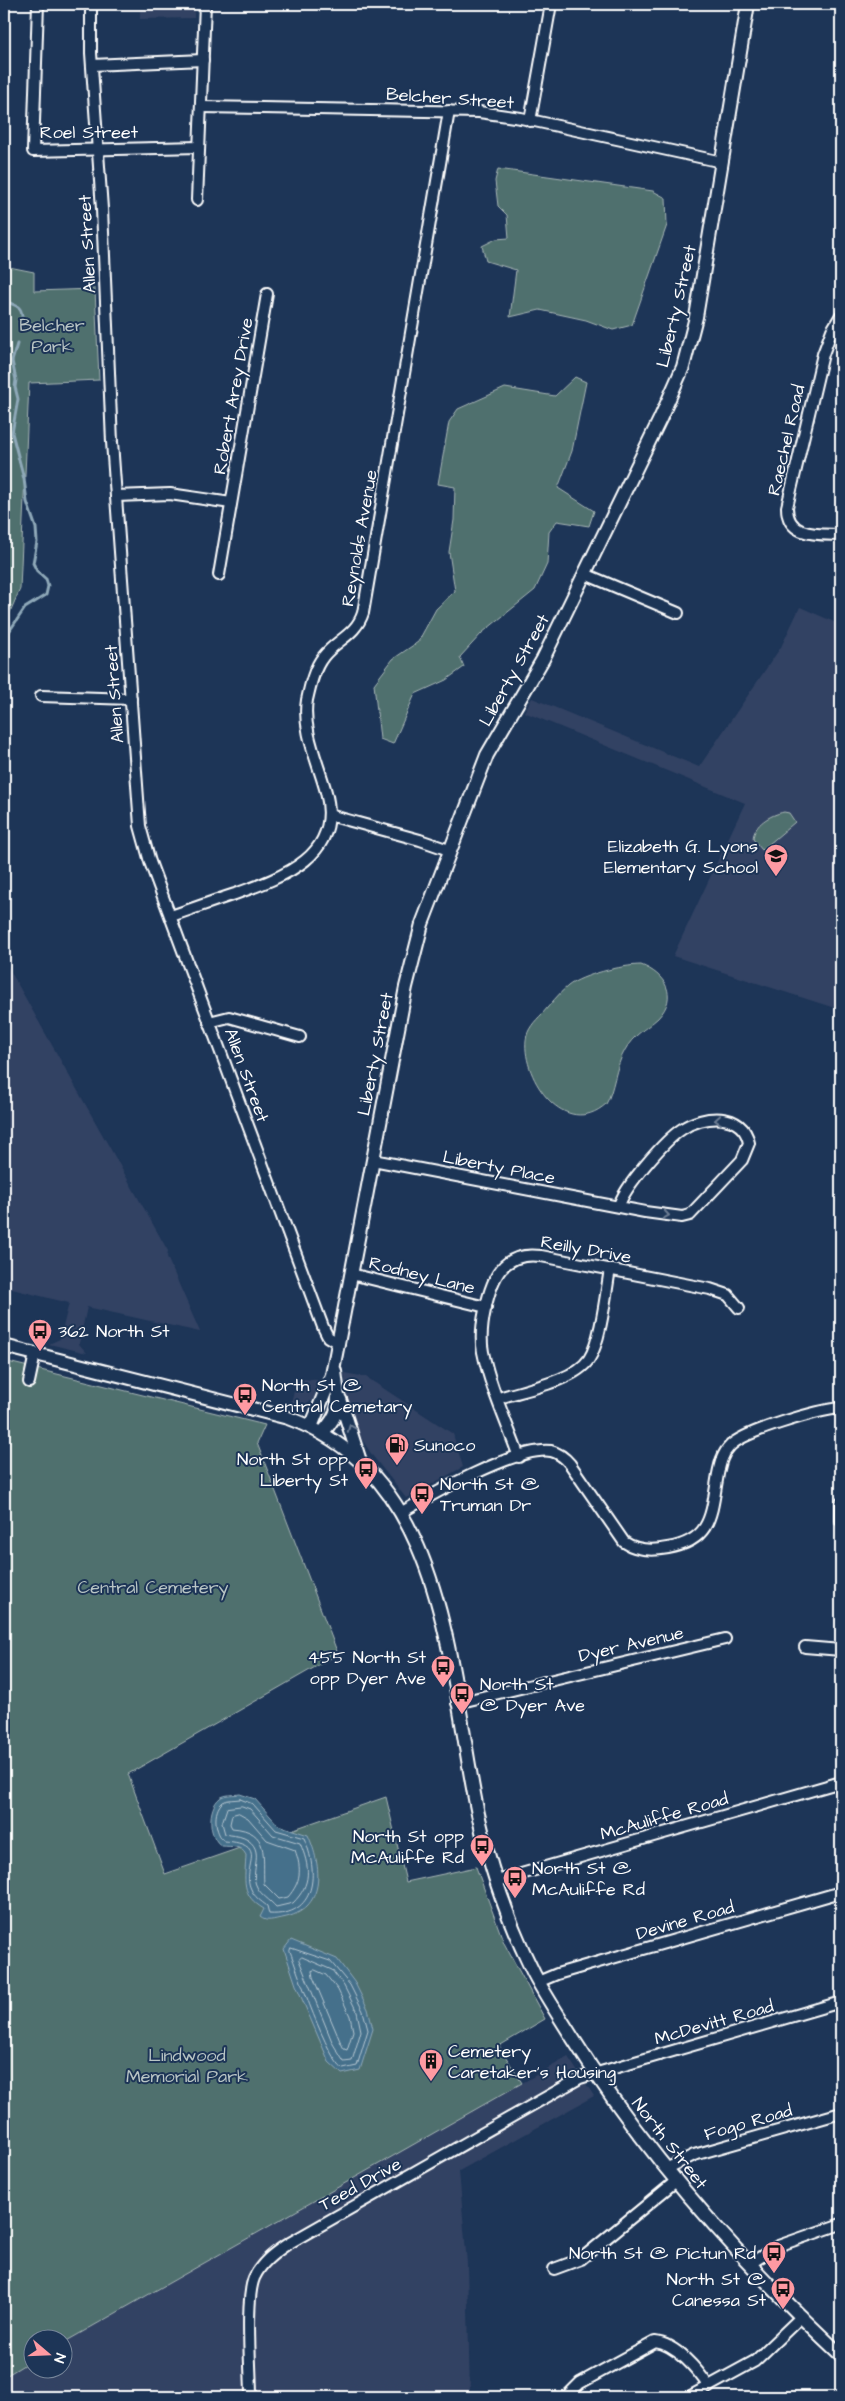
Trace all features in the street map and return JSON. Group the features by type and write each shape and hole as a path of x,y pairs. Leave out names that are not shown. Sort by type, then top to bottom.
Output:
{"main road":[{"name":"Liberty Street","path":"317,1430 334,1363 411,961 422,924 487,755 543,659 660,419 683,367 696,317 748,4"},
{"name":"North Street","path":"4,1346 266,1411 317,1430 360,1461 386,1489 402,1512 431,1578 442,1621 478,1814 497,1881 516,1935 538,1982 595,2073 666,2169 751,2263 841,2354"},
{"name":"Liberty Street","path":"317,1430 336,1414 339,1397 334,1363"},
{"path":"339,1397 360,1461"}],"street":[{"name":"Roel Street","path":"38,4 33,151 199,147"},
{"name":"Allen Street","path":"91,4 92,65 116,496 141,834 323,1327 328,1337 338,1343"},
{"path":"197,200 205,4"},
{"path":"530,120 551,4"},
{"path":"92,65 202,60"},
{"name":"Belcher Street","path":"201,106 449,111 489,114 530,120 722,162"},
{"name":"Reynolds Avenue","path":"170,916 271,882 298,868 310,857 322,839 329,815 327,796 308,727 307,699 316,669 323,657 355,630 363,613 449,111"},
{"name":"Robert Arey Drive","path":"219,575 267,294"},
{"name":"Raechel Road","path":"841,315 832,330 823,354 787,507 790,522 797,529 808,534 841,535"},
{"path":"116,496 170,494 231,503"},
{"path":"585,574 678,614"},
{"path":"41,696 131,700"},
{"path":"329,815 390,831 449,850"},
{"path":"209,1022 229,1017 300,1037"},
{"name":"Liberty Place","path":"373,1160 618,1206 677,1217 690,1215 745,1156 749,1142 744,1129 734,1121 723,1119 698,1123 682,1129 673,1136 626,1190 618,1206"},
{"name":"Reilly Drive","path":"519,1457 482,1345 486,1307 492,1283 499,1271 509,1262 521,1256 541,1256 717,1290 728,1295 739,1308"},
{"path":"498,1398 566,1376 585,1364 594,1348 610,1270"},
{"name":"Rodney Lane","path":"351,1274 486,1307"},
{"path":"29,1382 34,1354"},
{"path":"402,1512 465,1478 519,1457 542,1451 552,1452 562,1456 570,1464 624,1542 637,1548 659,1550 688,1543 704,1530 711,1515 721,1462 732,1444 747,1436 804,1416 841,1408"},
{"path":"841,1503 841,1521"},
{"name":"Dyer Avenue","path":"457,1703 725,1639"},
{"path":"805,1647 841,1650"},
{"name":"McAuliffe Road","path":"497,1881 841,1782"},
{"name":"Devine Road","path":"538,1982 557,1974 841,1892"},
{"name":"McDevitt Road","path":"595,2073 841,2002"},
{"name":"Teed Drive","path":"251,2397 252,2289 255,2277 267,2260 297,2238 574,2081 595,2073"},
{"name":"Fogo Road","path":"666,2169 694,2155 841,2113"},
{"path":"554,2269 580,2259 676,2180"},
{"path":"751,2263 778,2246 841,2224"},
{"path":"689,2397 755,2361 802,2316"},
{"path":"566,2397 580,2383 644,2346 655,2342 665,2344 676,2351 709,2386"}],"shaded area":[{"path":"140,4 194,4 194,18 140,19"},
{"name":"Elizabeth G. Lyons Elementary School","path":"800,607 841,625 841,1010 673,956 745,803 524,712 532,698 699,767 781,647"},
{"path":"4,960 168,1251 167,1257 200,1332 87,1307 79,1344 87,1353 49,1344 60,1339 69,1303 4,1287"},
{"path":"344,1373 366,1377 453,1434 463,1467 406,1498 372,1455 360,1436 349,1410"},
{"path":"298,1379 318,1380 314,1398 304,1407 290,1405"},
{"path":"568,2057 594,2096 459,2171 467,2264 470,2397 4,2397 4,2377 22,2366 22,2378 72,2378 72,2338"}],"green space":[{"path":"498,169 653,191 666,198 667,225 632,325 613,330 586,320 540,310 510,317 516,270 486,261 482,246 496,239 509,238 507,215 498,206 495,181"},
{"name":"Belcher Park","path":"4,266 34,272 34,291 95,289 99,380 29,383 20,589 4,626"},
{"path":"575,377 586,382 572,451 558,488 594,511 589,526 557,521 549,532 547,564 535,590 482,633 460,657 464,667 446,680 415,694 393,744 380,739 374,684 393,659 418,642 436,609 455,591 449,552 454,520 455,487 438,484 449,422 458,409 505,388 555,396"},
{"path":"784,812 789,813 795,822 762,850 753,839 756,829 768,818"},
{"path":"641,965 657,974 666,987 668,1002 664,1010 658,1018 628,1045 619,1064 606,1104 591,1113 576,1115 562,1110 549,1100 531,1072 526,1040 530,1029 561,992 574,982 603,971"},
{"path":"4,1361 265,1425 257,1443 338,1654 128,1774 165,1874 386,1797 406,1882 476,1867 504,1943 545,2019 499,2046 522,2083 72,2338 72,2328 22,2328 22,2366 4,2377"}],"water":[{"path":"240,1794 255,1799 278,1825 308,1835 316,1860 317,1885 314,1896 307,1906 297,1913 271,1920 265,1920 260,1917 264,1909 256,1904 247,1892 245,1879 246,1855 239,1848 222,1846 214,1837 211,1815 216,1803 224,1796"},
{"path":"291,1940 337,1959 355,1983 368,2009 373,2029 360,2070 342,2074 329,2062 296,1985 284,1949"}],"waterway":[{"path":"4,300 18,307 22,316"},
{"path":"4,639 25,608 46,595 48,586 46,579 37,571 33,563 37,542 36,528 27,502 24,479 12,433 18,399 12,361 17,344"}],"place":[{"name":"Elizabeth G. Lyons Elementary School","path":"776,877"},
{"name":"362 North St","path":"40,1352"},
{"name":"North St @ Central Cemetary","path":"245,1416"},
{"name":"Sunoco","path":"397,1466"},
{"name":"North St opp Liberty St","path":"366,1490"},
{"name":"North St @ Truman Dr","path":"422,1515"},
{"name":"455 North St opp Dyer Ave","path":"443,1688"},
{"name":"North St @ Dyer Ave","path":"462,1715"},
{"name":"North St opp McAuliffe Rd","path":"482,1867"},
{"name":"North St @ McAuliffe Rd","path":"515,1899"},
{"name":"Cemetery Caretaker's Housing","path":"431,2082"},
{"name":"North St @ Pictun Rd","path":"774,2274"},
{"name":"North St @ Canessa St","path":"783,2310"}],"park label":[{"name":"Central Cemetery","path":"153,1587"},
{"name":"Lindwood Memorial Park","path":"187,2065"}]}
